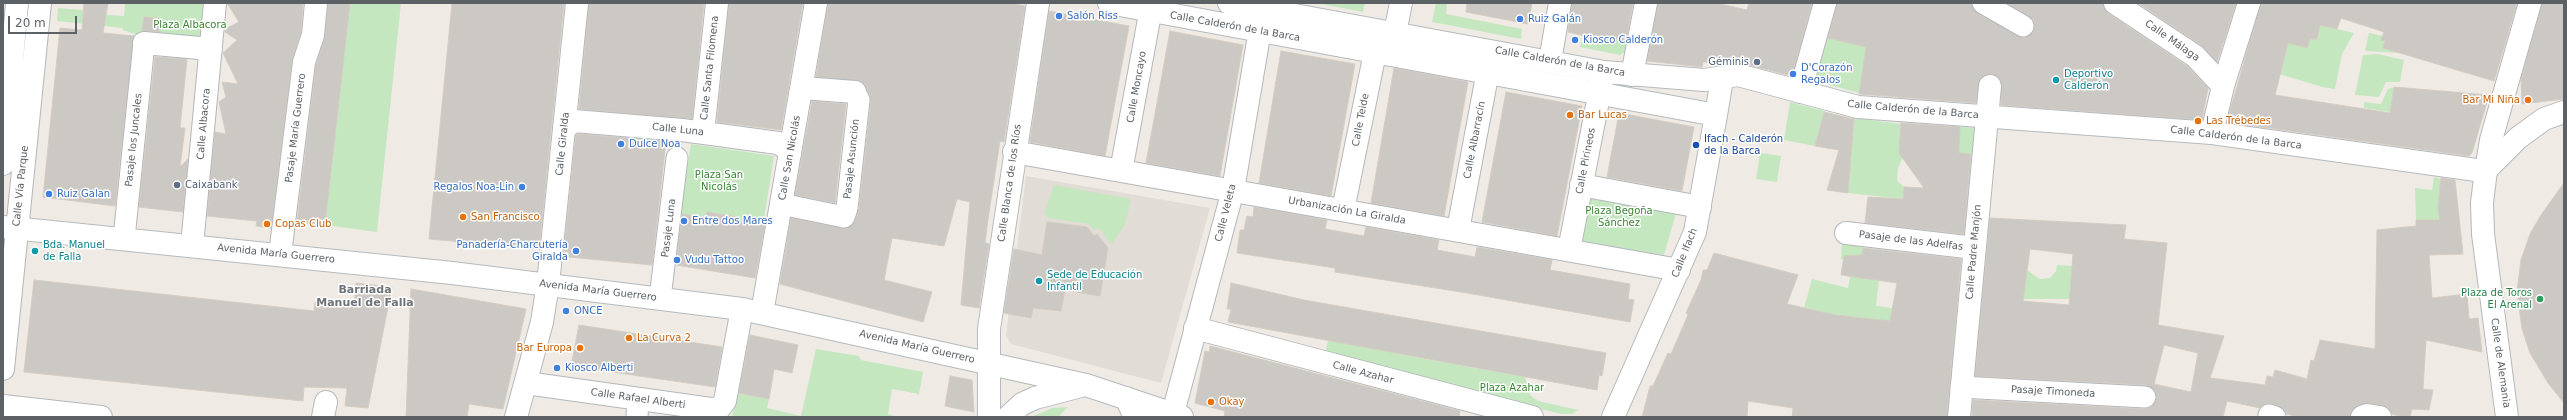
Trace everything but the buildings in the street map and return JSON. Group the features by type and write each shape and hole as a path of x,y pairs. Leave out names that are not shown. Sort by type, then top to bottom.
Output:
{"street":[{"name":"Calle Albacora","path":"192,245 215,3"},
{"name":"Pasaje María Guerrero","path":"280,254 304,62 313,34 316,3"},
{"name":"Calle Giralda","path":"516,417 542,322 548,284 577,3"},
{"name":"Calle Santa Filomena","path":"703,132 717,3"},
{"name":"Calle San Nicolás","path":"752,311 781,204 816,3"},
{"name":"Calle Blanca de los Ríos","path":"989,417 988,328 1038,3"},
{"name":"Calle Calderón de la Barca","path":"1109,3 1151,7 1260,31 1716,115"},
{"name":"Calle Calderón de la Barca","path":"1229,3 1492,50 1604,72 1704,80 1722,79 1731,75 1738,75 1858,107 2212,134 2486,170"},
{"name":"Calle Teide","path":"1343,210 1375,52 1387,32 1400,3"},
{"path":"1550,61 1560,3"},
{"path":"1632,75 1646,3"},
{"path":"1800,92 1825,3"},
{"path":"1983,3 2022,26"},
{"name":"Calle Málaga","path":"2115,3 2195,56 2223,86"},
{"path":"2212,134 2223,86 2249,3"},
{"name":"Calle de Alemania","path":"2508,417 2483,234 2483,196 2491,140 2530,3"},
{"path":"12,6 40,7"},
{"name":"Calle Vía Parque","path":"3,164 12,6"},
{"name":"Calle Vía Parque","path":"3,369 10,228 40,7"},
{"name":"Calle Moncayo","path":"1121,171 1151,7"},
{"name":"Calle Veleta","path":"1178,415 1195,328 1232,190 1264,9"},
{"path":"144,43 211,49"},
{"name":"Pasaje los Juncales","path":"124,238 144,43"},
{"name":"Calle Albarracín","path":"1458,230 1492,50"},
{"name":"Calle Pirineos","path":"1569,250 1604,72"},
{"name":"Calle Ifach","path":"1613,417 1695,232 1722,79"},
{"name":"Calle Padre Manjón","path":"1959,417 1990,86"},
{"name":"Pasaje Asunción","path":"781,204 844,217 847,208 859,100 855,92 802,88"},
{"path":"2486,170 2525,133 2544,119 2564,112"},
{"name":"Calle Luna","path":"564,129 574,121 703,132 778,144 786,148 790,154"},
{"name":"Urbanización La Giralda","path":"1014,152 1679,270"},
{"name":"Pasaje Luna","path":"660,298 677,158"},
{"path":"1581,185 1700,207"},
{"name":"Avenida María Guerrero","path":"10,228 280,254 548,284 752,311 1086,385 1131,407 1178,415"},
{"name":"Pasaje de las Adelfas","path":"1846,233 1975,248"},
{"name":"Calle Rafael Alberti","path":"526,383 638,408 714,410 721,408 725,401 752,311"},
{"name":"Calle Azahar","path":"1195,328 1532,417"},
{"path":"1008,417 1022,404 1036,398 1086,385"},
{"name":"Pasaje Timoneda","path":"1961,387 2145,397"},
{"path":"3,406 102,417"},
{"path":"2362,417 2367,415 2380,417"}],"shaded area":[{"path":"1026,176 1210,208 1161,383 1011,344 1006,335"}],"green space":[{"name":"Plaza Albacora","path":"125,3 215,3 211,49 140,36 123,30 123,28 57,21 58,8 83,10 83,13 124,16"},
{"path":"350,3 401,3 377,232 325,225"},
{"path":"1316,3 1365,3 1363,12"},
{"path":"1436,3 1447,3 1446,14 1522,29 1521,39 1432,22"},
{"path":"2320,25 2354,33 2342,54 2335,89 2322,87 2279,74 2288,43 2307,48 2310,39 2317,38"},
{"path":"1845,28 1868,34 1859,93 1812,80 1824,37 1842,41"},
{"path":"2369,33 2383,36 2382,40 2385,41 2383,48 2399,53 2365,51"},
{"path":"1583,36 1610,42 1611,38 1628,42 1625,52 1620,55 1580,47"},
{"path":"2378,54 2404,60 2400,82 2386,82 2379,97 2355,95 2363,55"},
{"path":"2394,87 2390,112 2364,108 2364,102 2381,104 2388,89"},
{"path":"1790,102 1824,111 1815,146 1784,140"},
{"path":"1854,118 1901,124 1903,157 1898,168 1897,181 1904,187 1903,199 1848,193"},
{"path":"1951,126 1976,128 1973,154 1959,153 1960,140 1950,139"},
{"name":"Plaza San Nicolás","path":"691,144 774,156 763,225 737,222 738,217 707,212 706,218 680,214"},
{"path":"1760,153 1781,156 1777,182 1756,179"},
{"path":"2434,177 2441,179 2440,220 2416,220 2415,188 2432,190"},
{"path":"1054,185 1131,199 1125,225 1111,244 1099,228 1095,230 1089,224 1049,218 1044,213"},
{"name":"Plaza Begoña Sánchez","path":"1591,187 1681,196 1664,255 1581,242"},
{"path":"1842,242 1863,245 1860,277 1879,280 1876,306 1900,309 1898,322 1834,315 1804,308 1812,279 1848,288 1850,277 1855,277 1849,256 1841,260"},
{"path":"2057,265 2072,266 2070,299 2023,299 2027,270 2040,279 2050,278 2056,271"},
{"name":"Plaza Azahar","path":"1328,340 1442,362 1459,358 1458,365 1525,377 1530,395 1538,401 1578,410 1572,414 1562,414 1453,389 1325,355"},
{"path":"816,349 859,356 861,360 923,372 919,394 892,389 888,414 898,417 732,417 737,393 769,399 767,408 801,416"},
{"path":"1068,407 1058,417 1031,417 1052,408"}],"place":[{"name":"Salón Riss","path":"1059,16"},
{"name":"Ruiz Galán","path":"1520,19"},
{"name":"Kiosco Calderón","path":"1575,40"},
{"name":"Géminis","path":"1757,62"},
{"name":"D'Corazón Regalos","path":"1793,74"},
{"name":"Deportivo Calderón","path":"2056,80"},
{"name":"Bar Mi Niña","path":"2528,100"},
{"name":"Bar Lucas","path":"1570,115"},
{"name":"Las Trébedes","path":"2198,121"},
{"name":"Dulce Noa","path":"621,144"},
{"name":"Ifach - Calderón de la Barca","path":"1696,145"},
{"name":"Caixabank","path":"177,185"},
{"name":"Regalos Noa-Lin","path":"522,187"},
{"name":"Ruiz Galan","path":"49,194"},
{"name":"San Francisco","path":"463,217"},
{"name":"Entre dos Mares","path":"684,221"},
{"name":"Copas Club","path":"267,224"},
{"name":"Bda. Manuel de Falla","path":"35,251"},
{"name":"Panadería-Charcutería Giralda","path":"576,251"},
{"name":"Vudu Tattoo","path":"677,260"},
{"name":"Sede de Educación Infantil","path":"1039,281"},
{"name":"Plaza de Toros El Arenal","path":"2540,299"},
{"name":"ONCE","path":"566,311"},
{"name":"La Curva 2","path":"629,338"},
{"name":"Bar Europa","path":"580,348"},
{"name":"Kiosco Alberti","path":"557,368"},
{"name":"Okay","path":"1211,402"}],"district":[{"name":"Barriada Manuel de Falla","path":"365,296"}]}
